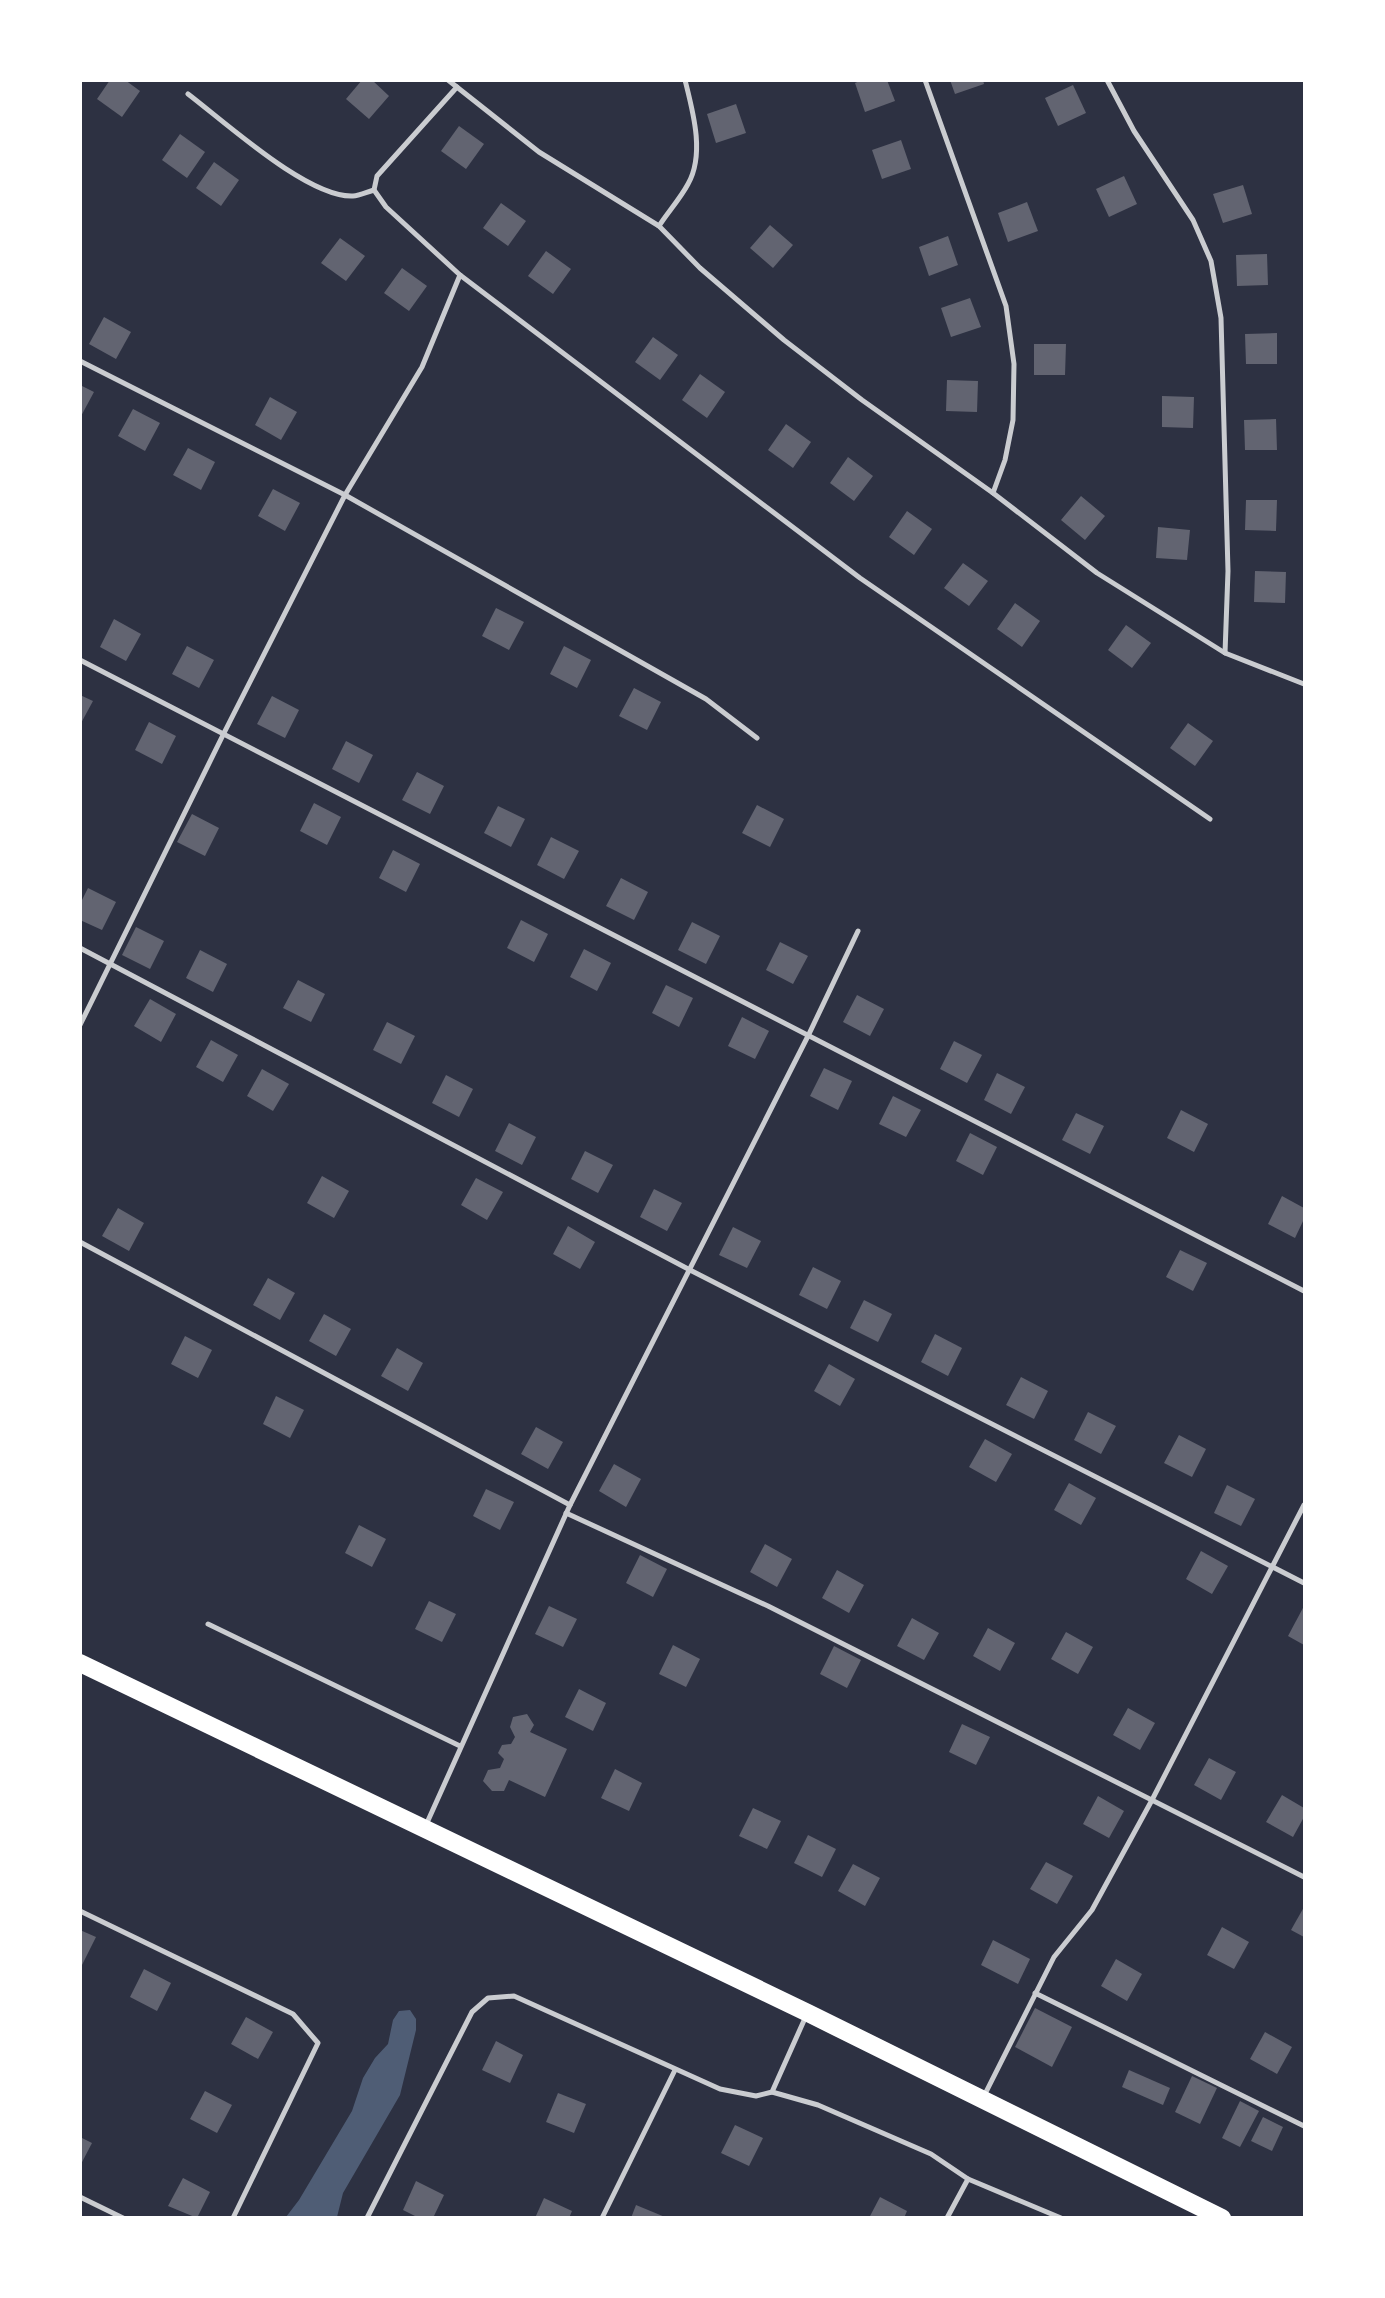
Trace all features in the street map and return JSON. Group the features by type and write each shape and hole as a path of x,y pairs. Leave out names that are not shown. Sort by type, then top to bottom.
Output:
{"main road":[{"path":"80,1663 808,2013 1222,2217"}],"lane":[{"path":"448,80 539,152 659,226 699,268 785,340 1097,573 1225,653 1304,684"},
{"path":"659,226 690,182 696,153 694,115 685,80"},
{"path":"925,80 1006,306 1014,364 1013,420 993,493"},
{"path":"1107,80 1134,131 1193,220 1211,261 1221,318 1228,571 1225,653"},
{"path":"457,87 377,176 374,190 386,207 460,275 860,579 1210,819"},
{"path":"188,94 297,177 330,192 353,196 374,190"},
{"path":"80,1025 345,495 422,367 460,275"},
{"path":"80,361 345,495 706,699 757,738"},
{"path":"80,660 1304,1291"},
{"path":"425,1828 566,1513 809,1034 858,931"},
{"path":"80,948 690,1270 1304,1583"},
{"path":"80,1242 570,1505"},
{"path":"983,2098 1054,1957 1093,1910 1304,1505"},
{"path":"566,1513 768,1606 1304,1877"},
{"path":"208,1624 460,1746"},
{"path":"80,1911 293,2014 318,2043 233,2217"},
{"path":"1035,1993 1304,2126"},
{"path":"366,2217 472,2012 488,1998 514,1996 720,2088 756,2096 772,2092 818,2105 931,2154 968,2179 1060,2217"},
{"path":"772,2092 808,2013"},
{"path":"602,2217 675,2070"},
{"path":"947,2217 968,2179"},
{"path":"80,2197 122,2217"}],"water":[{"path":"410,2010 416,2019 416,2030 400,2095 343,2193 337,2217 286,2217 352,2111 363,2078 375,2058 388,2044 393,2020 399,2011"}],"building":[{"path":"110,80 125,80 140,91 122,117 97,99"},
{"path":"362,80 372,80 389,96 369,119 346,99"},
{"path":"862,80 887,80 895,101 865,112 855,83"},
{"path":"950,80 983,80 984,84 955,94"},
{"path":"1073,85 1086,113 1058,126 1045,98"},
{"path":"736,104 746,133 716,143 707,114"},
{"path":"459,126 484,144 466,169 441,151"},
{"path":"180,134 205,152 187,178 162,160"},
{"path":"901,140 911,169 882,179 872,150"},
{"path":"214,162 239,180 221,206 196,188"},
{"path":"1124,176 1137,204 1109,217 1096,189"},
{"path":"1243,185 1252,214 1223,223 1213,194"},
{"path":"1027,202 1038,231 1008,242 998,213"},
{"path":"501,203 526,221 508,246 483,228"},
{"path":"770,225 793,245 773,268 750,248"},
{"path":"948,236 958,265 929,276 919,247"},
{"path":"340,238 365,256 346,281 321,263"},
{"path":"546,251 571,269 553,294 528,276"},
{"path":"1267,254 1268,285 1237,286 1236,255"},
{"path":"402,268 427,286 409,311 384,293"},
{"path":"970,298 981,327 951,337 941,308"},
{"path":"104,317 131,332 116,359 89,344"},
{"path":"1277,333 1277,364 1246,364 1245,334"},
{"path":"653,337 678,355 660,380 635,362"},
{"path":"1034,344 1066,344 1065,375 1034,375"},
{"path":"700,374 725,392 707,418 682,400"},
{"path":"947,380 978,381 977,412 946,411"},
{"path":"80,385 94,392 80,418"},
{"path":"1162,396 1194,397 1193,428 1162,427"},
{"path":"270,397 297,412 281,440 255,425"},
{"path":"133,409 160,423 145,451 118,436"},
{"path":"1276,419 1277,450 1245,450 1244,420"},
{"path":"786,424 811,442 793,468 768,450"},
{"path":"188,448 215,462 201,490 173,475"},
{"path":"848,457 873,476 854,501 830,483"},
{"path":"273,489 300,503 285,531 258,516"},
{"path":"1081,496 1105,516 1085,540 1061,520"},
{"path":"1246,500 1277,500 1276,531 1245,530"},
{"path":"907,511 932,529 914,555 889,537"},
{"path":"1158,527 1190,530 1187,560 1156,558"},
{"path":"963,563 988,581 969,606 944,588"},
{"path":"1255,571 1286,572 1285,603 1254,602"},
{"path":"1015,603 1040,621 1022,647 997,629"},
{"path":"496,608 524,622 509,650 482,636"},
{"path":"114,619 141,634 126,661 100,647"},
{"path":"1126,625 1151,643 1132,668 1108,650"},
{"path":"187,646 214,660 199,688 172,674"},
{"path":"564,646 591,660 577,688 550,674"},
{"path":"634,688 661,702 647,730 619,716"},
{"path":"80,695 93,701 80,725"},
{"path":"272,696 299,710 285,738 257,724"},
{"path":"149,722 176,736 162,764 135,750"},
{"path":"1188,723 1213,741 1195,766 1170,748"},
{"path":"346,741 373,755 359,783 332,769"},
{"path":"417,772 444,786 430,814 402,800"},
{"path":"314,803 341,817 327,845 300,831"},
{"path":"757,805 784,819 770,847 742,833"},
{"path":"498,806 525,819 511,847 484,833"},
{"path":"192,814 219,828 205,856 177,842"},
{"path":"551,837 579,851 564,879 537,865"},
{"path":"393,850 420,864 406,892 379,878"},
{"path":"621,878 648,892 634,920 606,906"},
{"path":"88,888 116,902 102,930 80,920 80,904"},
{"path":"521,920 548,934 534,962 507,948"},
{"path":"692,922 720,936 706,964 678,950"},
{"path":"136,927 164,941 150,969 122,955"},
{"path":"780,942 808,956 793,984 766,970"},
{"path":"584,949 611,963 597,991 570,977"},
{"path":"200,950 227,964 213,992 186,978"},
{"path":"298,980 325,994 311,1022 283,1008"},
{"path":"666,985 693,998 679,1027 652,1013"},
{"path":"857,995 884,1009 870,1036 843,1022"},
{"path":"150,999 176,1014 161,1042 134,1026"},
{"path":"742,1017 769,1031 755,1059 728,1046"},
{"path":"387,1022 415,1036 401,1064 373,1050"},
{"path":"211,1040 238,1055 223,1082 196,1067"},
{"path":"954,1041 982,1055 967,1083 940,1069"},
{"path":"824,1068 852,1081 838,1110 810,1096"},
{"path":"262,1069 289,1084 273,1111 247,1096"},
{"path":"997,1073 1025,1087 1011,1114 984,1100"},
{"path":"446,1075 473,1089 459,1117 432,1103"},
{"path":"893,1096 921,1110 906,1137 879,1124"},
{"path":"1181,1110 1208,1124 1194,1152 1167,1138"},
{"path":"1076,1113 1104,1126 1090,1154 1062,1140"},
{"path":"509,1123 536,1137 522,1165 495,1151"},
{"path":"970,1133 997,1147 983,1175 956,1161"},
{"path":"585,1151 613,1165 598,1193 571,1179"},
{"path":"322,1176 349,1191 334,1218 307,1203"},
{"path":"476,1178 503,1192 487,1220 461,1205"},
{"path":"654,1189 682,1203 667,1231 640,1217"},
{"path":"1282,1196 1304,1208 1304,1219 1295,1238 1268,1224"},
{"path":"118,1208 144,1223 129,1251 102,1236"},
{"path":"568,1226 595,1242 580,1269 553,1254"},
{"path":"733,1227 761,1241 747,1268 719,1255"},
{"path":"1180,1250 1207,1263 1193,1291 1166,1277"},
{"path":"813,1267 841,1281 827,1309 799,1295"},
{"path":"268,1278 295,1293 280,1320 253,1305"},
{"path":"864,1300 892,1314 878,1342 850,1328"},
{"path":"324,1314 351,1329 336,1356 309,1341"},
{"path":"935,1334 962,1348 948,1376 921,1362"},
{"path":"185,1336 212,1350 198,1378 171,1364"},
{"path":"397,1348 423,1363 408,1391 381,1376"},
{"path":"829,1364 855,1379 840,1406 814,1391"},
{"path":"1021,1377 1048,1391 1034,1419 1006,1405"},
{"path":"276,1396 304,1410 290,1438 263,1424"},
{"path":"1088,1412 1116,1426 1101,1454 1074,1440"},
{"path":"536,1427 563,1442 548,1469 521,1454"},
{"path":"1179,1435 1206,1449 1192,1477 1164,1463"},
{"path":"985,1439 1012,1454 996,1482 969,1467"},
{"path":"614,1464 641,1479 626,1507 599,1491"},
{"path":"1069,1483 1096,1498 1081,1525 1054,1510"},
{"path":"1227,1485 1255,1499 1241,1526 1214,1513"},
{"path":"486,1489 514,1502 500,1530 473,1516"},
{"path":"359,1525 386,1539 372,1567 345,1553"},
{"path":"765,1544 792,1559 777,1587 750,1572"},
{"path":"1201,1551 1228,1566 1212,1594 1186,1579"},
{"path":"640,1555 667,1569 653,1597 626,1583"},
{"path":"837,1570 864,1585 849,1613 822,1598"},
{"path":"429,1601 456,1614 442,1642 415,1629"},
{"path":"549,1606 577,1619 563,1647 535,1634"},
{"path":"1304,1606 1304,1645 1288,1636"},
{"path":"912,1618 939,1633 924,1660 897,1646"},
{"path":"988,1628 1015,1643 1000,1671 973,1656"},
{"path":"1066,1632 1093,1647 1078,1674 1051,1659"},
{"path":"673,1645 700,1659 686,1687 659,1674"},
{"path":"834,1646 861,1660 847,1688 820,1674"},
{"path":"579,1689 606,1703 593,1731 565,1717"},
{"path":"1128,1708 1155,1723 1140,1750 1113,1735"},
{"path":"527,1714 534,1725 530,1732 567,1749 545,1797 509,1780 504,1791 492,1791 483,1781 488,1770 500,1768 504,1759 498,1753 502,1745 511,1744 515,1737 510,1727 513,1717"},
{"path":"962,1724 990,1737 976,1765 949,1752"},
{"path":"1209,1758 1236,1772 1221,1800 1194,1785"},
{"path":"615,1769 642,1783 629,1811 601,1798"},
{"path":"1282,1795 1304,1808 1304,1817 1293,1837 1266,1822"},
{"path":"1098,1796 1124,1811 1109,1838 1083,1824"},
{"path":"753,1808 781,1821 767,1849 739,1836"},
{"path":"808,1835 836,1849 822,1877 794,1863"},
{"path":"1046,1862 1073,1876 1057,1904 1030,1889"},
{"path":"853,1864 880,1878 865,1906 838,1891"},
{"path":"1304,1907 1304,1937 1291,1930"},
{"path":"1222,1927 1249,1942 1234,1969 1207,1955"},
{"path":"80,1930 96,1937 80,1969"},
{"path":"993,1940 1030,1959 1018,1984 981,1965"},
{"path":"1116,1959 1142,1974 1127,2001 1101,1986"},
{"path":"144,1969 171,1983 157,2011 130,1997"},
{"path":"1035,2008 1072,2027 1052,2067 1015,2047"},
{"path":"246,2017 273,2032 258,2059 231,2044"},
{"path":"1265,2032 1292,2047 1277,2074 1250,2059"},
{"path":"496,2041 523,2055 510,2083 482,2070"},
{"path":"1129,2070 1170,2088 1163,2105 1122,2087"},
{"path":"1192,2076 1217,2088 1200,2124 1175,2112"},
{"path":"205,2091 232,2105 217,2133 190,2119"},
{"path":"558,2093 586,2104 574,2133 546,2122"},
{"path":"1240,2101 1259,2111 1240,2147 1222,2138"},
{"path":"1263,2117 1283,2127 1272,2151 1251,2141"},
{"path":"735,2125 763,2138 749,2166 721,2153"},
{"path":"80,2137 92,2143 80,2166"},
{"path":"183,2178 210,2192 197,2218 168,2206"},
{"path":"416,2181 444,2195 433,2218 419,2218 403,2210"},
{"path":"880,2197 907,2211 904,2218 869,2218"},
{"path":"544,2198 572,2211 569,2218 535,2218"},
{"path":"636,2205 665,2217 665,2218 631,2218"}]}
